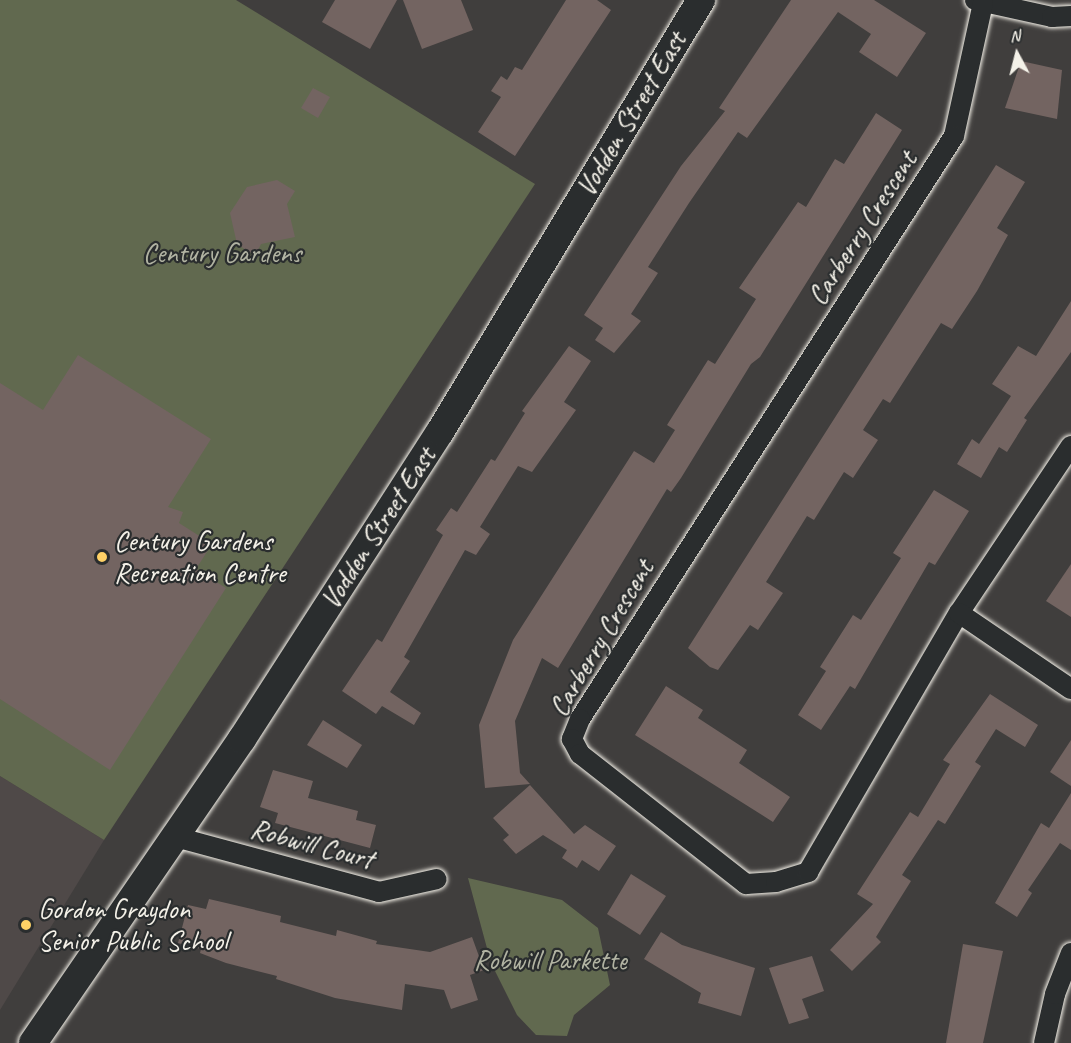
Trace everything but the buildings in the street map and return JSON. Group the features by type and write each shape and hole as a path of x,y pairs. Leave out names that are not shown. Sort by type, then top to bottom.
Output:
{"street":[{"name":"Vodden Street East","path":"33,1043 172,837 242,739 440,432 701,0"},
{"path":"979,2 1053,17 1071,16"},
{"name":"Carberry Crescent","path":"979,2 954,136 580,719 572,739 580,754 746,884 776,882 808,872 959,613 1071,446"},
{"path":"959,613 1071,689"},
{"name":"Robwill Court","path":"172,837 379,892 437,879"},
{"path":"1044,1043 1055,994 1071,953"}],"shaded area":[{"name":"Gordon Graydon Senior Public School","path":"0,776 104,840 0,1010"}],"green space":[{"name":"Century Gardens","path":"0,0 236,0 535,184 104,840 0,776"},
{"name":"Robwill Parkette","path":"468,878 562,900 598,928 610,985 574,1015 567,1036 536,1035 517,1015 491,963"}],"place":[{"name":"Century Gardens Recreation Centre","path":"102,557"},
{"name":"Gordon Graydon Senior Public School","path":"26,925"}]}
